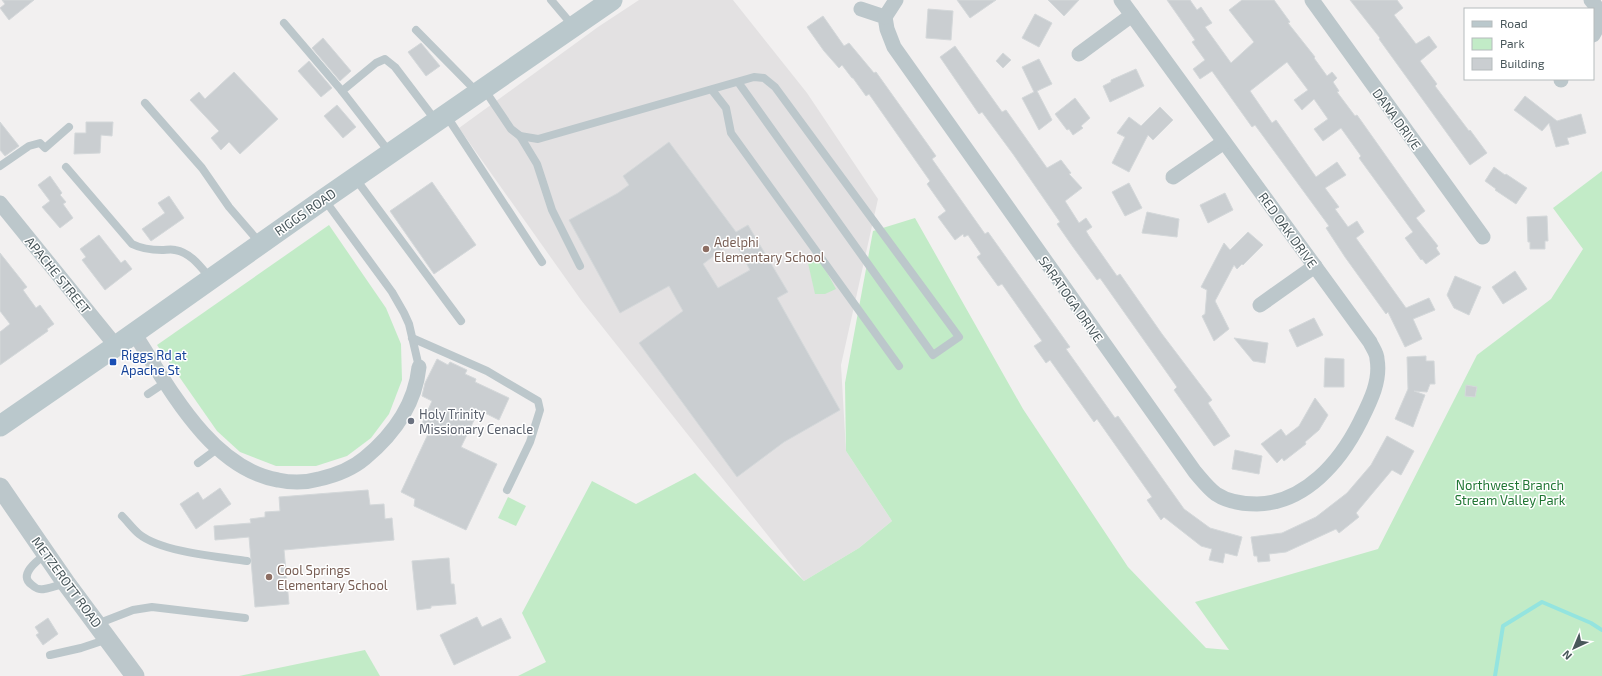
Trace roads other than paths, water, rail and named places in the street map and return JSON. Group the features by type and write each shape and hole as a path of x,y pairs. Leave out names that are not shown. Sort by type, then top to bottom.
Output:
{"main road":[{"name":"RIGGS ROAD","path":"0,426 390,153 612,0"}],"street":[{"path":"861,8 885,17 896,0"},
{"name":"RED OAK DRIVE","path":"1121,0 1315,266 1340,303 1370,342 1377,357 1378,372 1376,388 1370,403 1345,448 1326,471"},
{"name":"DANA DRIVE","path":"1312,0 1484,237"},
{"path":"1591,0 1598,9 1601,19 1594,33"},
{"path":"1079,54 1132,15"},
{"name":"SARATOGA DRIVE","path":"885,17 887,29 894,47 1154,415 1209,489 1217,495 1233,502 1266,504 1283,500 1301,492 1326,471"},
{"path":"1173,177 1224,142"},
{"name":"APACHE STREET","path":"0,203 116,346"},
{"path":"1260,305 1315,266"},
{"path":"134,333 190,418 217,449 237,464 251,472 268,478 298,483 309,482 339,474 350,468 377,448 401,421 416,387 419,367"},
{"name":"METZEROTT ROAD","path":"0,488 66,582 135,676"}],"lane":[{"path":"551,0 574,27"},
{"path":"284,23 342,91 390,153"},
{"path":"416,30 481,91 512,129 520,136 537,164 552,210 580,266"},
{"path":"342,91 376,64 385,59 395,67 441,119 542,262"},
{"path":"520,136 538,139 754,77 764,78 775,87 959,337 933,355 738,82"},
{"path":"712,90 726,108 731,133 899,366"},
{"path":"145,104 202,168 229,207 261,243"},
{"path":"0,166 29,146 40,143 45,148 69,127"},
{"path":"66,167 132,244 142,249 174,250 187,254 197,261 211,279"},
{"path":"355,178 461,321"},
{"path":"324,199 392,292 406,318 419,367"},
{"path":"412,338 487,371 538,401 540,410 530,442 507,490"},
{"path":"148,394 166,382"},
{"path":"198,463 217,449"},
{"path":"122,516 140,535 163,546 192,554 247,561"},
{"path":"46,554 27,571 27,577 30,585 39,589 44,589 66,582"},
{"path":"50,655 81,648 102,631 133,610 152,607 245,618"}],"waterway":[{"path":"1495,676 1503,626 1542,602 1591,623 1602,630"}],"place":[{"name":"Adelphi Elementary School","path":"706,249"},
{"name":"Riggs Rd at Apache St","path":"113,362"},
{"name":"Holy Trinity Missionary Cenacle","path":"411,421"},
{"name":"Cool Springs Elementary School","path":"269,577"}],"park label":[{"name":"Northwest Branch Stream Valley Park","path":"1510,492"}]}
